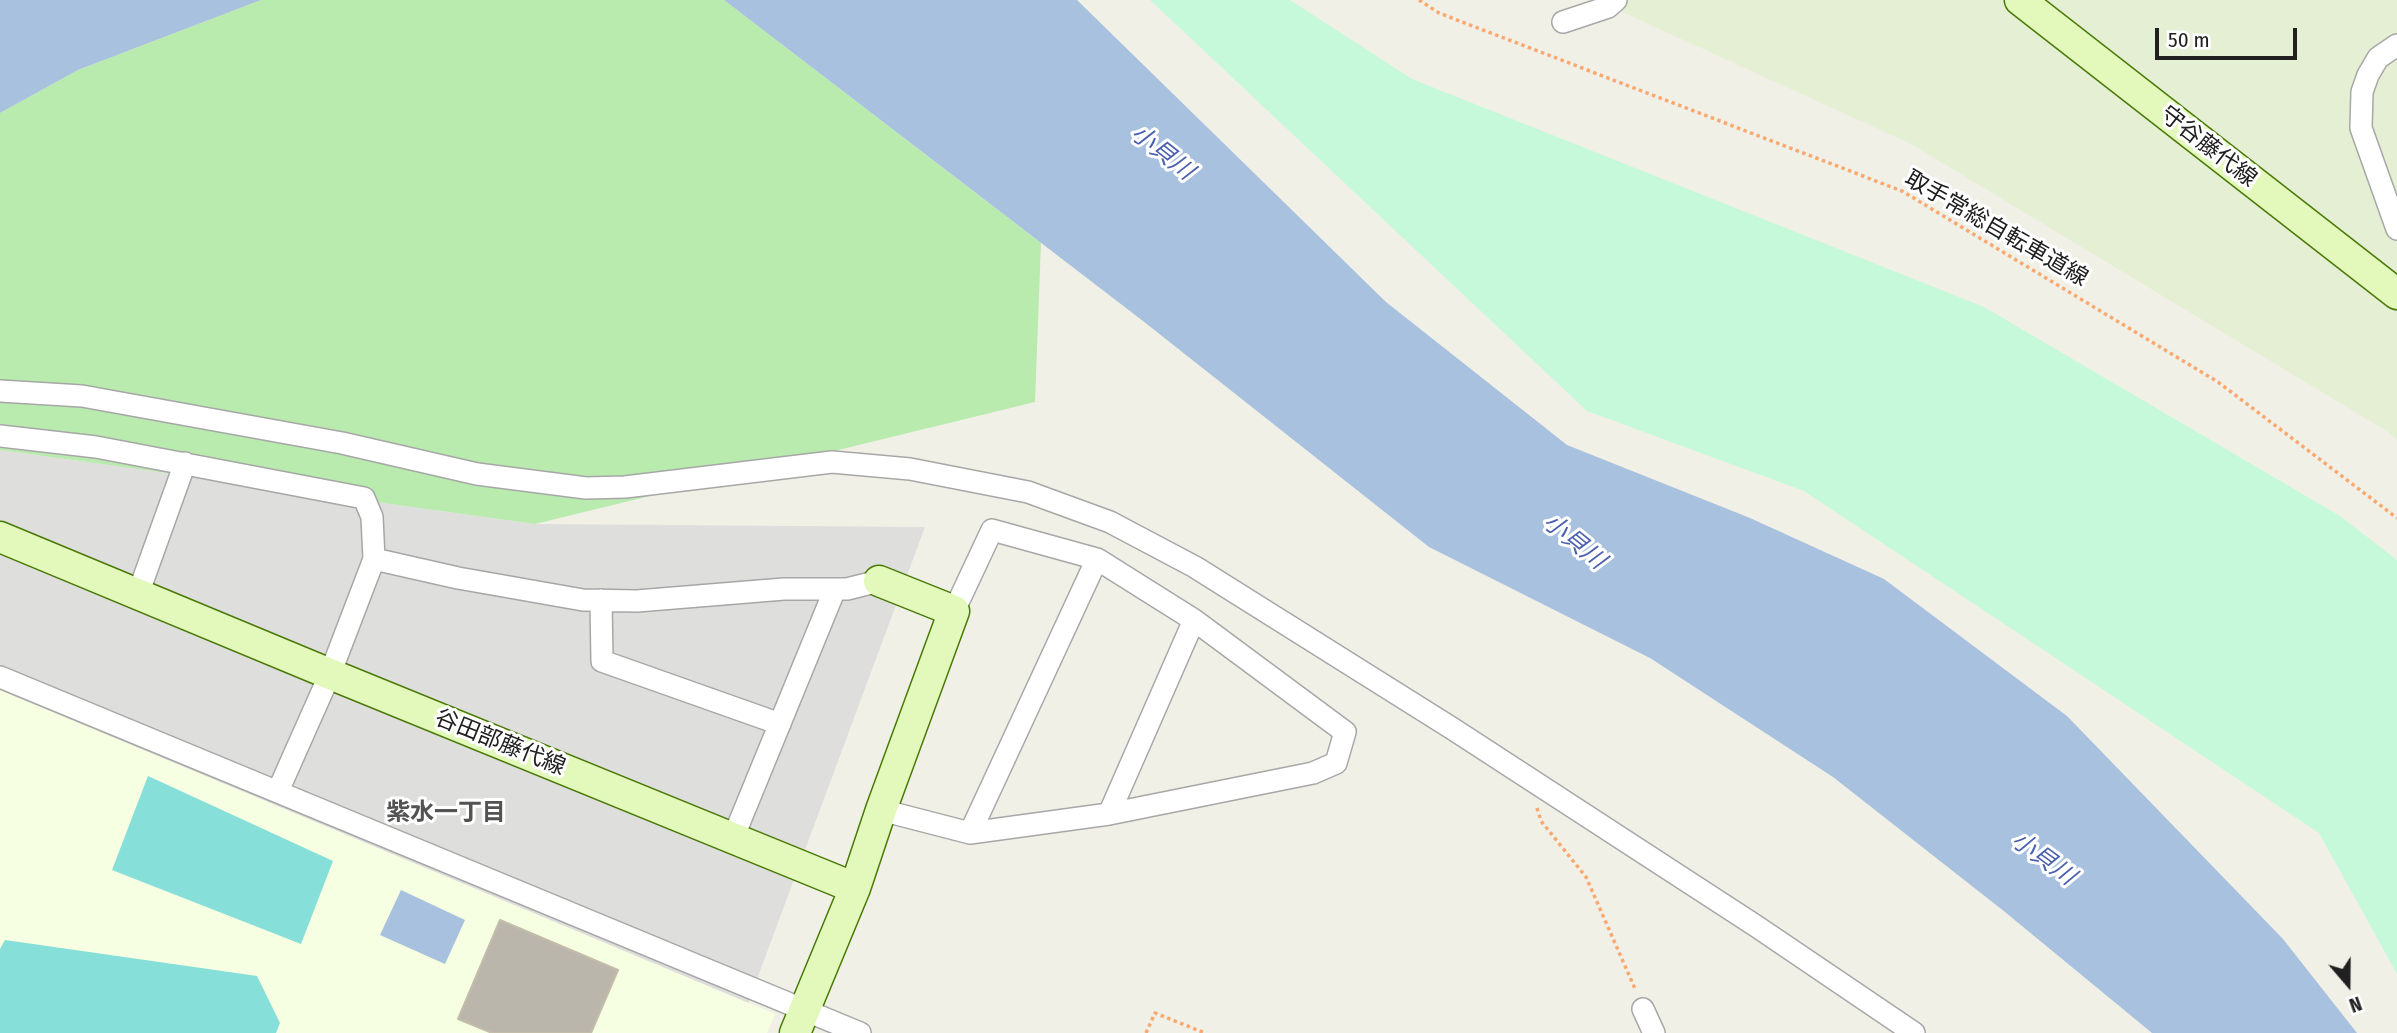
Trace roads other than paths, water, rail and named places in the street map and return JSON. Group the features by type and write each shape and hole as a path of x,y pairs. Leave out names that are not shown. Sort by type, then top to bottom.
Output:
{"main road":[{"name":"守谷藤代線","path":"2020,0 2397,294"},
{"name":"谷田部藤代線","path":"0,537 855,888"},
{"path":"800,1022 855,888 954,611 878,581"}],"street":[{"path":"1563,22 1608,6 1616,0"},
{"path":"2397,45 2378,58 2368,75 2362,92 2361,128 2397,229"},
{"path":"0,391 82,396 342,443 477,474 586,488 625,487 832,462 911,469 1028,492 1110,522 1195,567 1453,729 1767,933 1913,1033"},
{"path":"0,436 96,447 364,498 372,517 374,559 330,674 278,791"},
{"path":"138,594 185,463"},
{"path":"881,810 970,833 1109,814 1313,773 1336,763 1345,732 1194,620 1097,559 992,530 954,611"},
{"path":"374,559 458,578 583,600 637,601 784,589 847,589 878,581"},
{"path":"970,833 1097,559"},
{"path":"733,838 835,589"},
{"path":"601,600 601,661 780,724"},
{"path":"1109,814 1194,620"},
{"path":"0,677 278,791 800,1022 860,1033"},
{"path":"1643,1009 1654,1033"}],"water":[{"path":"0,0 261,0 78,70 0,113"},
{"name":"小貝川","path":"724,0 1077,0 1386,302 1567,445 1750,518 1884,579 2067,716 2283,939 2357,1033 2152,1033 2005,912 1833,777 1650,658 1429,547 1143,321"},
{"path":"401,890 465,920 445,964 380,935"}],"district":[{"name":"紫水一丁目","path":"446,813"}]}
